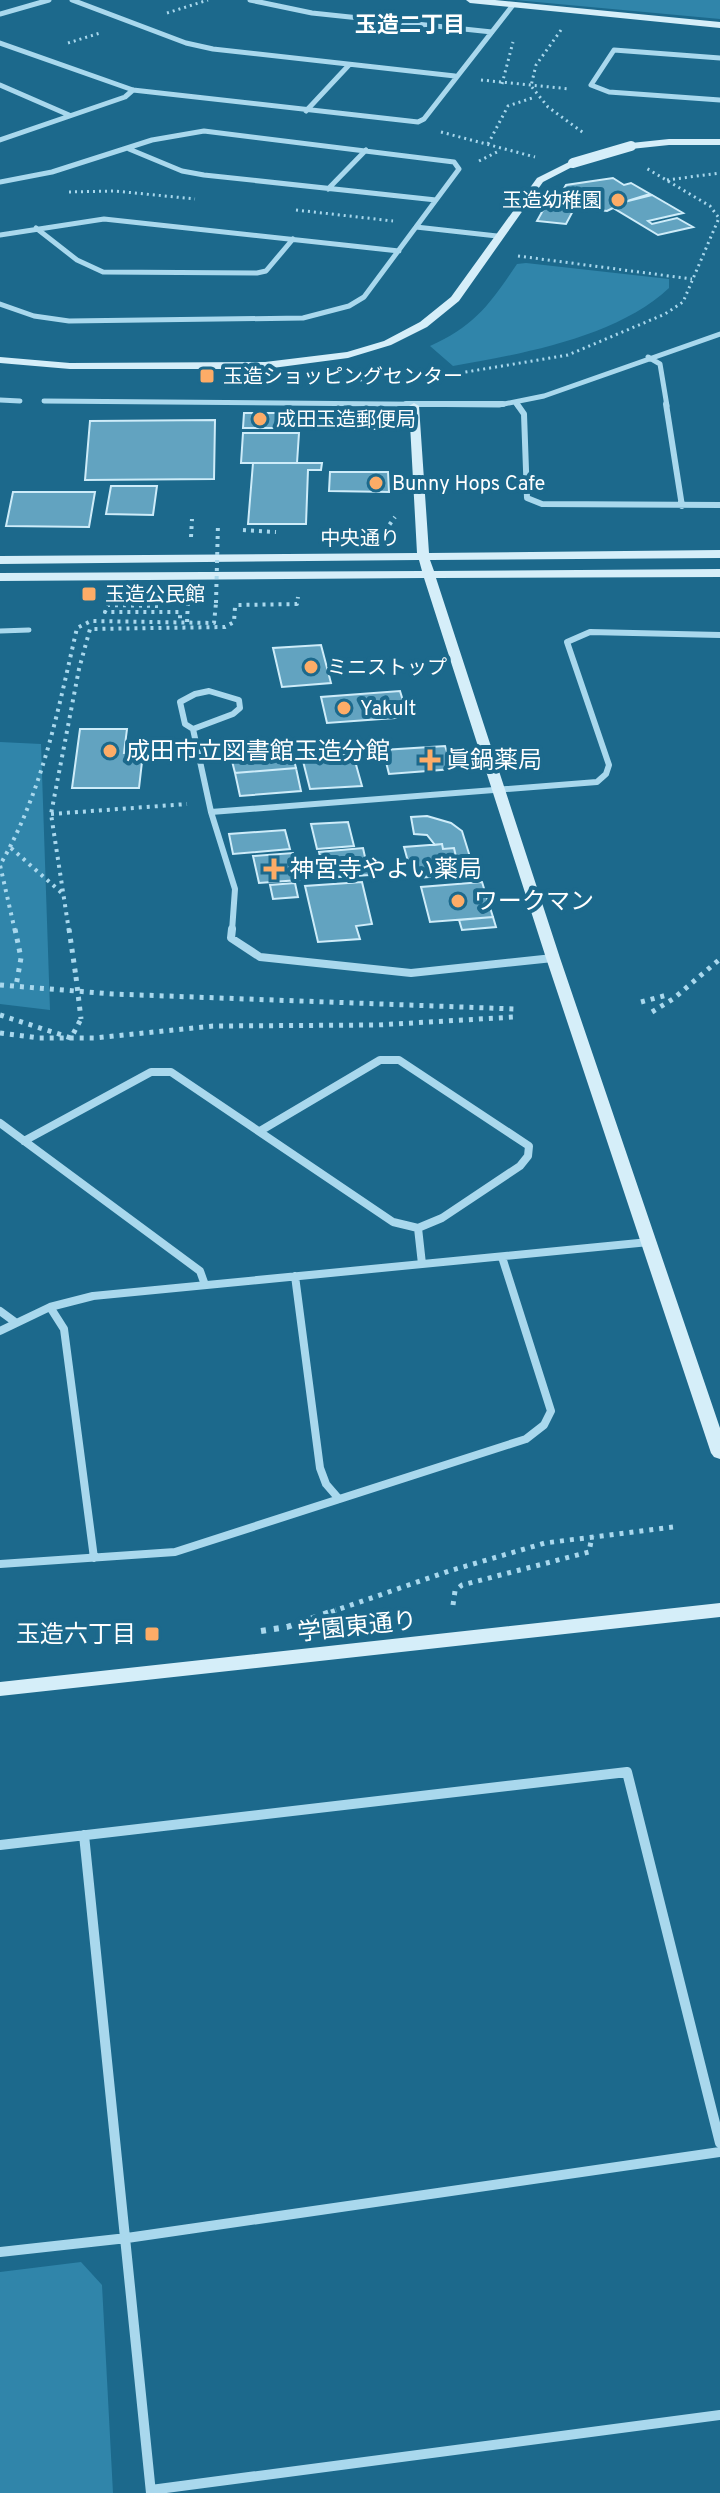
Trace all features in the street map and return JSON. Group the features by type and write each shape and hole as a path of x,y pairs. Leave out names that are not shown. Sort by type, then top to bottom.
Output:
{"street":[{"path":"0,14 49,0"},
{"path":"72,0 186,43 213,49 455,76"},
{"path":"250,0 312,13 492,32"},
{"path":"470,0 720,25"},
{"path":"0,43 95,80 133,90 418,122 424,119 513,5"},
{"path":"720,58 614,50 591,85 595,89 720,100"},
{"path":"306,111 349,65"},
{"path":"0,85 69,115"},
{"path":"0,140 125,97 133,90"},
{"path":"0,182 52,173 180,133 204,131 454,162 459,169 357,303 303,318 69,321 34,316 0,304"},
{"path":"0,360 50,366 288,363 343,354 400,337 439,315 455,299 497,236 540,180 573,163 631,146 720,142"},
{"path":"129,149 193,173 436,200"},
{"path":"328,189 366,150"},
{"path":"0,235 104,219 399,251"},
{"path":"417,225 497,236"},
{"path":"36,228 91,267 121,272 257,273 266,271 293,239"},
{"path":"44,401 414,406 516,403 720,334"},
{"path":"648,357 660,364 682,506"},
{"path":"0,400 20,401"},
{"path":"516,403 524,414 527,498 542,504 720,505"},
{"path":"414,406 423,555 553,958 720,1453"},
{"name":"中央通り","path":"0,560 720,554"},
{"name":"中央通り","path":"0,577 720,573"},
{"path":"211,812 583,786 597,782 606,774 607,760 566,646 572,637 590,632 720,635"},
{"path":"193,729 233,714 240,708 239,700 223,692 191,694 180,702 185,724 193,729 211,812 235,889 231,938 260,957 411,973 553,958"},
{"path":"24,1141 151,1072 171,1072 393,1222 418,1228 442,1218 520,1166 528,1156 529,1146 399,1060 390,1058 380,1060 260,1131"},
{"path":"0,1123 200,1271 205,1285"},
{"path":"418,1228 422,1264"},
{"path":"0,1331 50,1307 93,1296 650,1242"},
{"path":"0,1564 175,1552 526,1439 544,1425 551,1411 502,1257"},
{"path":"295,1276 320,1468 326,1484 339,1499"},
{"path":"50,1307 64,1329 94,1558"},
{"path":"0,1311 15,1322"},
{"name":"学園東通り","path":"0,1689 720,1610"},
{"path":"0,1845 627,1772 720,2143"},
{"path":"84,1835 151,2491 720,2415"},
{"path":"0,2252 127,2238 720,2152"}],"lane":[{"path":"0,631 29,630"}],"path":[{"path":"566,24 536,65 531,86 559,117 587,136"},
{"path":"455,76 531,86 595,89"},
{"path":"488,144 510,101 537,96"},
{"path":"418,122 437,131 488,144 512,155 541,158"},
{"path":"415,381 568,355 665,314 683,302 719,218 710,206 634,162"},
{"path":"666,181 710,172 720,173"},
{"path":"57,194 115,191 203,199"},
{"path":"286,209 417,225"},
{"path":"518,256 692,279"},
{"path":"364,539 379,533 395,520 395,505"},
{"path":"71,1038 81,1019 51,814 79,669 90,629 214,623 218,523"},
{"path":"178,536 193,536"},
{"path":"209,536 222,540"},
{"path":"158,598 158,606 108,605 105,612 180,612 180,624"},
{"path":"187,622 188,601"},
{"path":"16,986 21,958 0,865 11,848 52,742 79,624 91,621 230,625 234,622 235,607 238,605"},
{"path":"51,814 186,804 211,812"},
{"path":"11,848 64,895"},
{"path":"652,1012 673,999 720,959"},
{"path":"0,985 113,994 514,1009"},
{"path":"641,1002 667,995"},
{"path":"0,1015 71,1038"},
{"path":"0,1033 71,1038 213,1026 377,1025 514,1017"},
{"path":"257,1632 287,1627 520,1550 592,1536 673,1527"},
{"path":"453,1605 455,1591 462,1585 589,1552 592,1536"}],"shaded area":[{"path":"515,0 720,0 720,19"},
{"path":"517,264 669,279 669,288 623,319 538,349 453,366 430,346 470,322"},
{"path":"0,742 41,744 50,1010 0,1004"},
{"path":"81,2262 102,2285 113,2493 0,2493 0,2272"}],"building":[{"path":"613,178 624,185 631,183 650,194 624,202 652,195 683,213 648,221 652,224 677,218 693,227 658,235 613,208 607,211 575,207 566,224 537,221 547,203 555,204 566,185"},
{"path":"244,413 278,413 278,418 301,419 300,428 243,428"},
{"path":"352,415 387,415 387,429 351,429"},
{"path":"215,420 214,479 85,480 90,421"},
{"path":"243,433 299,433 297,463 241,463"},
{"path":"253,463 322,463 321,470 308,470 306,524 248,524"},
{"path":"330,472 388,472 389,492 329,491"},
{"path":"111,486 157,486 153,515 106,514"},
{"path":"13,492 95,492 89,527 6,526"},
{"path":"321,645 331,683 282,687 273,648"},
{"path":"400,691 408,717 327,723 321,697"},
{"path":"80,729 127,729 124,753 143,753 139,788 72,788"},
{"path":"445,746 453,769 389,774 383,750"},
{"path":"353,754 362,786 310,789 302,757"},
{"path":"293,756 296,768 235,773 232,761"},
{"path":"296,768 301,791 240,796 235,773"},
{"path":"427,816 451,823 462,831 471,860 457,861 454,848 443,849 442,844 435,845 427,835 414,834 411,817"},
{"path":"348,822 354,846 317,849 311,824"},
{"path":"285,830 290,849 233,854 229,834"},
{"path":"442,844 443,849 454,848 457,861 471,860 473,866 449,868 451,875 418,878 414,865 409,865 404,847"},
{"path":"363,848 369,875 325,878 319,852"},
{"path":"293,853 299,880 259,883 253,856"},
{"path":"362,882 372,924 356,926 360,939 318,942 305,886"},
{"path":"482,882 493,917 430,922 421,887"},
{"path":"295,883 298,897 273,899 270,885"},
{"path":"493,917 496,927 462,930 459,920"}],"place":[{"name":"玉造幼稚園","path":"618,200"},
{"name":"玉造ショッピングセンター","path":"207,376"},
{"name":"成田玉造郵便局","path":"260,419"},
{"name":"Bunny Hops Cafe","path":"376,483"},
{"name":"玉造公民館","path":"89,594"},
{"name":"ミニストップ","path":"311,667"},
{"name":"Yakult","path":"344,708"},
{"name":"成田市立図書館玉造分館","path":"110,751"},
{"name":"眞鍋薬局","path":"430,760"},
{"name":"神宮寺やよい薬局","path":"274,869"},
{"name":"ワークマン","path":"458,901"},
{"name":"玉造六丁目","path":"152,1634"}],"district":[{"name":"玉造二丁目","path":"410,24"}]}
